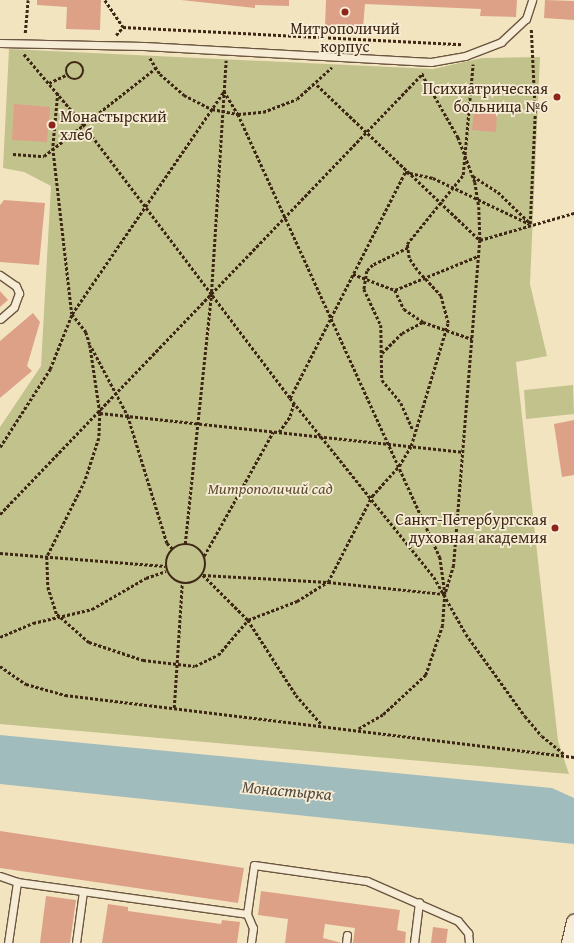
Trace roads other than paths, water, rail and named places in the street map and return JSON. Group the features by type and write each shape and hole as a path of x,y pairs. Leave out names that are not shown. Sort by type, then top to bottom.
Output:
{"street":[{"path":"569,943 574,922"}],"lane":[{"path":"0,43 144,46 226,53 431,62 473,53 501,42 526,19 532,0"},
{"path":"0,275 16,286 19,293 14,307 0,319"},
{"path":"251,943 253,928 247,914 254,865 367,880 419,902 458,921 468,933 469,943"},
{"path":"0,876 17,882 247,914"},
{"path":"8,943 17,882"},
{"path":"76,943 83,892"},
{"path":"414,943 419,902"}],"water":[{"name":"Монастырка","path":"0,735 552,788 574,798 574,844 0,784"}],"place":[{"name":"Митрополичий корпус","path":"345,12"},
{"name":"Психиатрическая больница №6","path":"557,97"},
{"name":"Монастырский хлеб","path":"52,125"},
{"name":"Санкт-Петербургская духовная академия","path":"555,528"}],"park label":[{"name":"Митрополичий сад","path":"270,488"}]}
